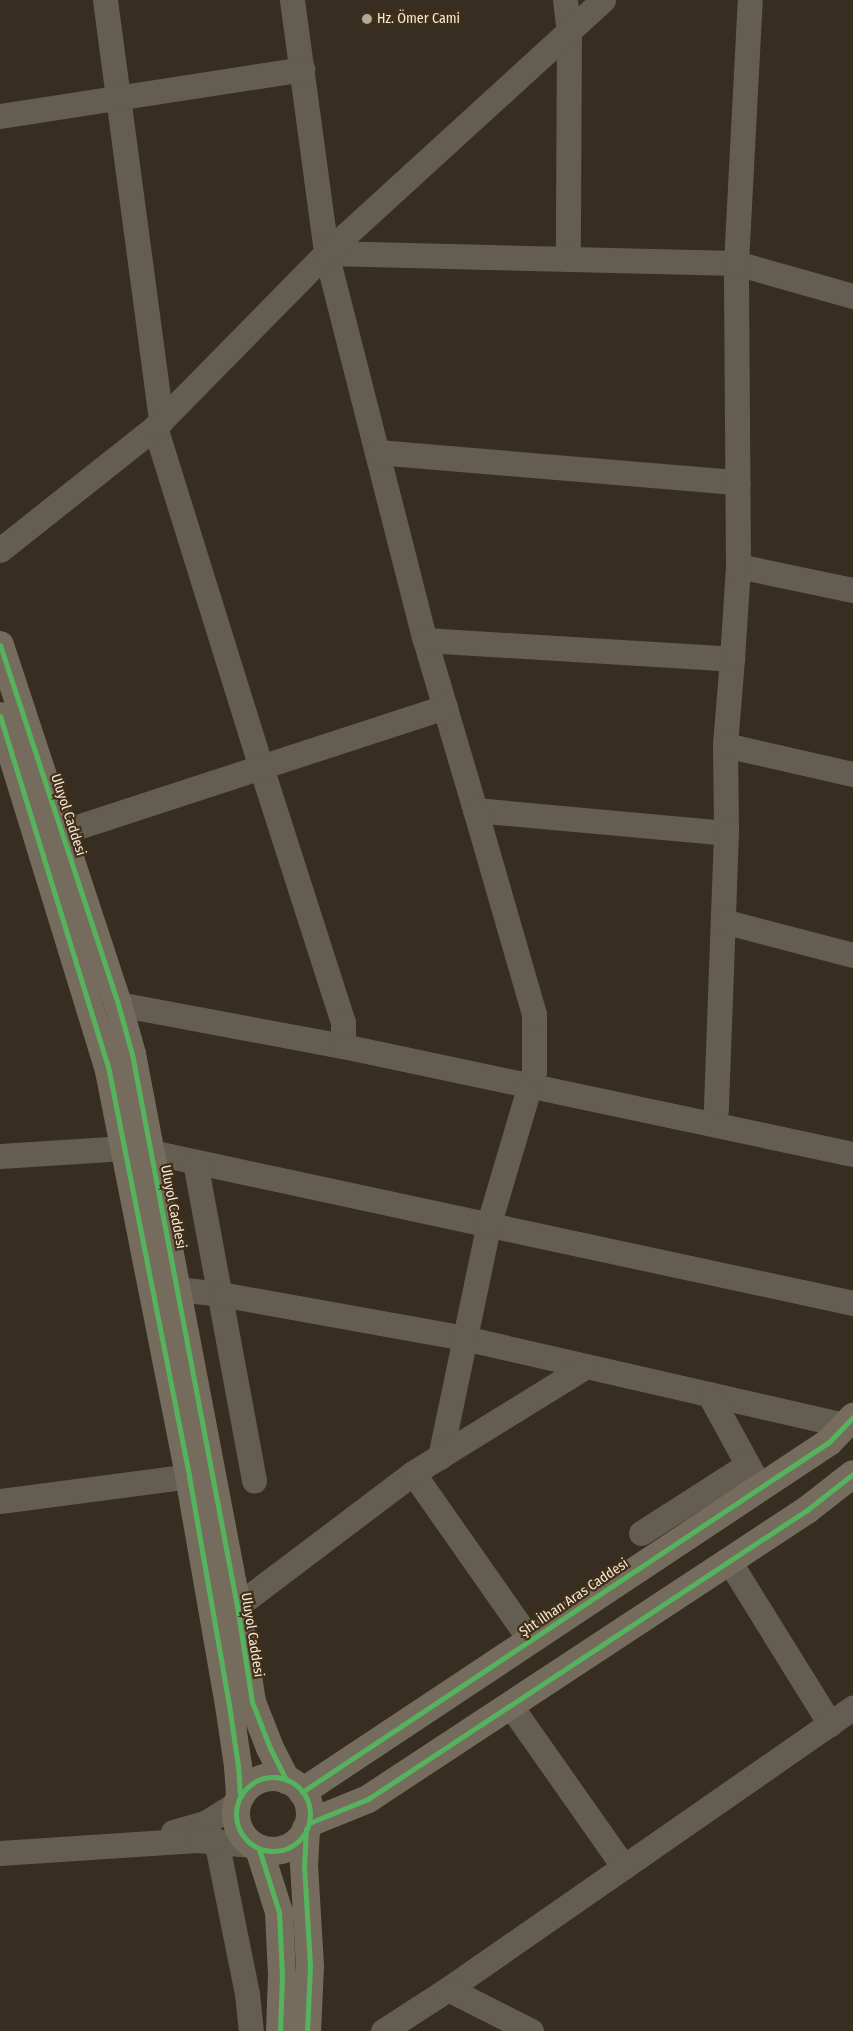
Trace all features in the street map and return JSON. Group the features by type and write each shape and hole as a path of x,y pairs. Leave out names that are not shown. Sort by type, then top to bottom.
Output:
{"main road":[{"name":"Uluyol Caddesi","path":"0,645 118,1004 132,1054 236,1606 252,1702 270,1748 294,1786"},
{"path":"0,716 109,1071 189,1476 229,1705 238,1766 239,1800 236,1815 238,1827 244,1837 256,1847 275,1852 297,1843 308,1826 368,1799 806,1510 853,1474"},
{"name":"Şht İlhan Aras Caddesi","path":"294,1786 530,1640 754,1476 829,1442 849,1421"},
{"path":"239,1800 247,1788 256,1781 268,1778 294,1786 310,1811 304,1866 310,1966 307,2031"},
{"path":"256,1847 279,1912 282,1975 280,2031"}],"street":[{"path":"105,0 158,424 261,767 344,1022 343,1046"},
{"path":"292,0 326,253 425,640 534,1014 534,1071 488,1224 440,1457"},
{"path":"565,0 570,31 568,259"},
{"path":"0,550 158,424 326,253 603,0"},
{"path":"716,1112 726,833 726,745 738,566 736,263 750,0"},
{"path":"0,116 302,69"},
{"path":"326,253 736,263 853,296"},
{"path":"377,452 738,482"},
{"path":"738,566 853,590"},
{"path":"425,640 732,659"},
{"path":"62,832 445,708"},
{"path":"726,745 853,774"},
{"path":"475,810 726,833"},
{"path":"723,921 853,955"},
{"path":"118,1004 343,1046 853,1154"},
{"path":"0,1156 125,1148 151,1152 853,1303"},
{"path":"195,1162 254,1481"},
{"path":"177,1289 220,1294 464,1338 710,1394 849,1421"},
{"path":"236,1606 414,1474 586,1366"},
{"path":"641,1533 754,1476 710,1394"},
{"path":"414,1474 530,1640"},
{"path":"0,1500 189,1476"},
{"path":"729,1561 830,1724"},
{"path":"510,1705 624,1867"},
{"path":"383,2031 448,1989 853,1708"},
{"path":"117,1844 204,1823 239,1800"},
{"path":"216,1840 252,2031"},
{"path":"0,1853 117,1844 216,1840 256,1847"},
{"path":"448,1989 531,2031"}],"cycle path":[{"path":"0,645 118,1004 132,1054 237,1606 252,1702 270,1748 286,1780"},
{"path":"0,716 109,1071 189,1476 229,1705 238,1766 240,1797"},
{"path":"302,1792 829,1442 853,1417"},
{"path":"309,1823 368,1799 807,1510 853,1474"},
{"path":"273,1777 287,1780 299,1788 307,1800 310,1814 307,1828 299,1840 287,1848 273,1851 259,1848 247,1840 239,1828 236,1814 239,1800 247,1788 259,1780 273,1777"},
{"path":"306,1829 304,1865 310,1966 307,2031"},
{"path":"259,1849 279,1912 282,1975 280,2031"}],"place":[{"name":"Hz. Ömer Cami","path":"367,19"}]}
